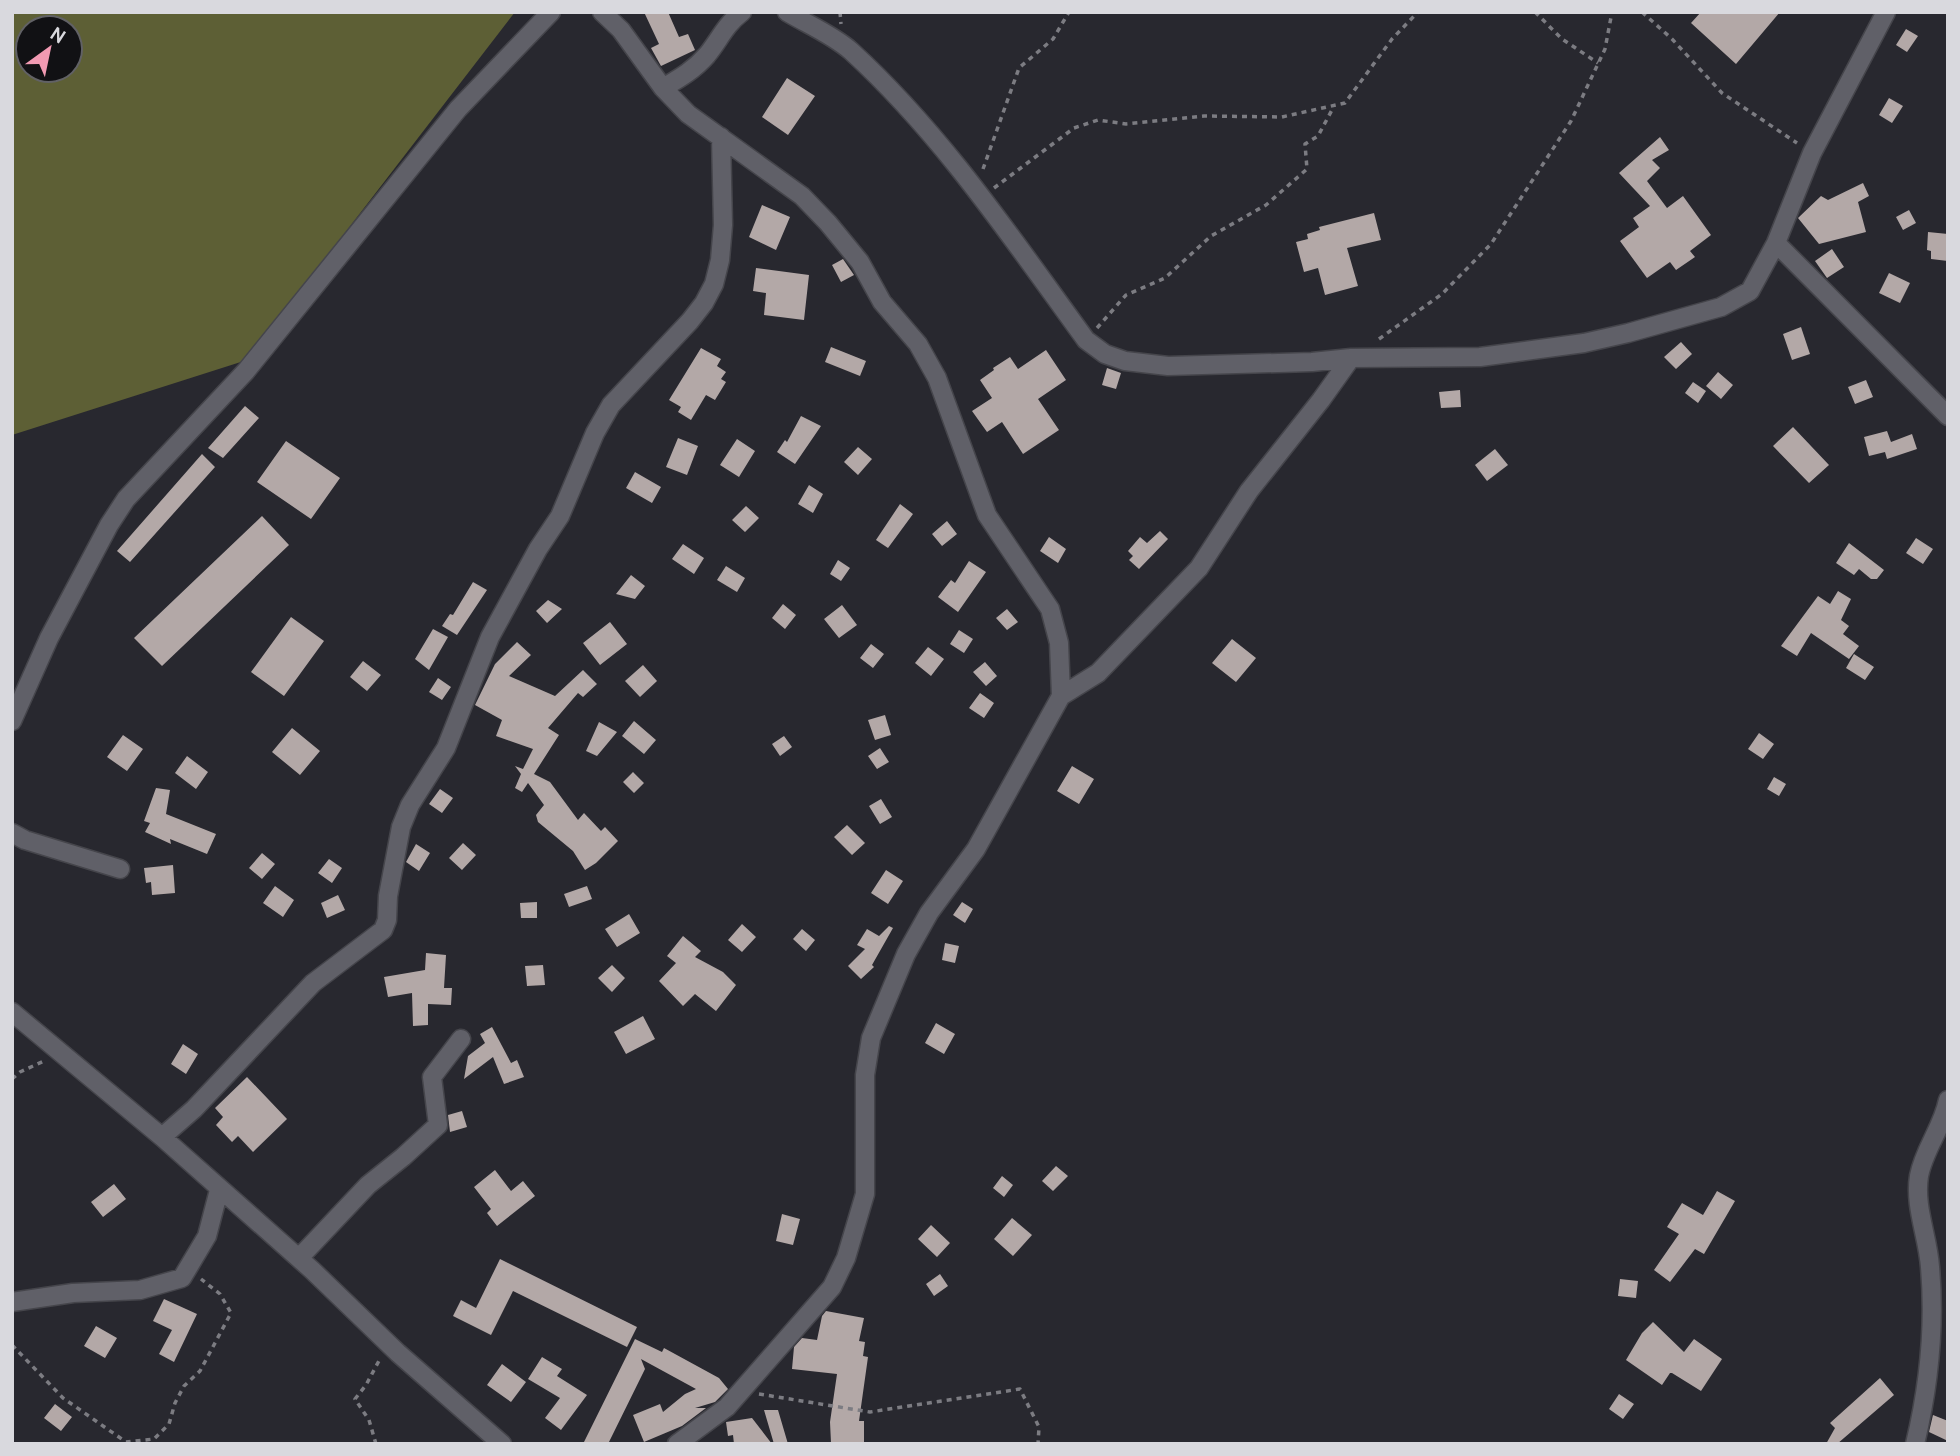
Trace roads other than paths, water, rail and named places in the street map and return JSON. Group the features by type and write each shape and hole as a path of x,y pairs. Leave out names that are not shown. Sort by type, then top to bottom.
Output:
{"street":[{"path":"12,721 49,638 109,525 126,499 246,371 458,109 551,12"},
{"path":"602,12 621,30 663,88 688,114 802,196 828,223 860,262 882,302 918,344 937,378 987,515 1051,609 1059,643 1061,696"},
{"path":"663,88 689,73 707,54 729,22 742,12"},
{"path":"787,12 849,49 919,122 979,193 1086,340 1105,355 1168,366 1312,362 1351,358 1480,357 1584,343 1721,307 1750,291 1776,243 1812,153 1886,12"},
{"path":"162,1137 194,1109 313,983 383,930 387,920 388,896 401,827 410,805 446,748 490,637 538,549 560,516 611,405 690,321 714,284 720,260 723,225 721,137"},
{"path":"1776,243 1948,416"},
{"path":"677,1444 727,1407 742,1391 832,1287 842,1268 865,1194 865,1075 871,1038 906,954 929,913 976,849 1061,696 1098,673 1199,568 1249,491 1351,358"},
{"path":"12,833 24,840 120,869"},
{"path":"12,1012 162,1137 502,1444"},
{"path":"299,1258 368,1185 438,1125 432,1077 461,1039"},
{"path":"1915,1444 1921,1422 1934,1328 1930,1262 1919,1197 1919,1178 1923,1161 1943,1118 1948,1100"},
{"path":"12,1302 73,1293 140,1290 182,1278 207,1236 219,1190"}]}
